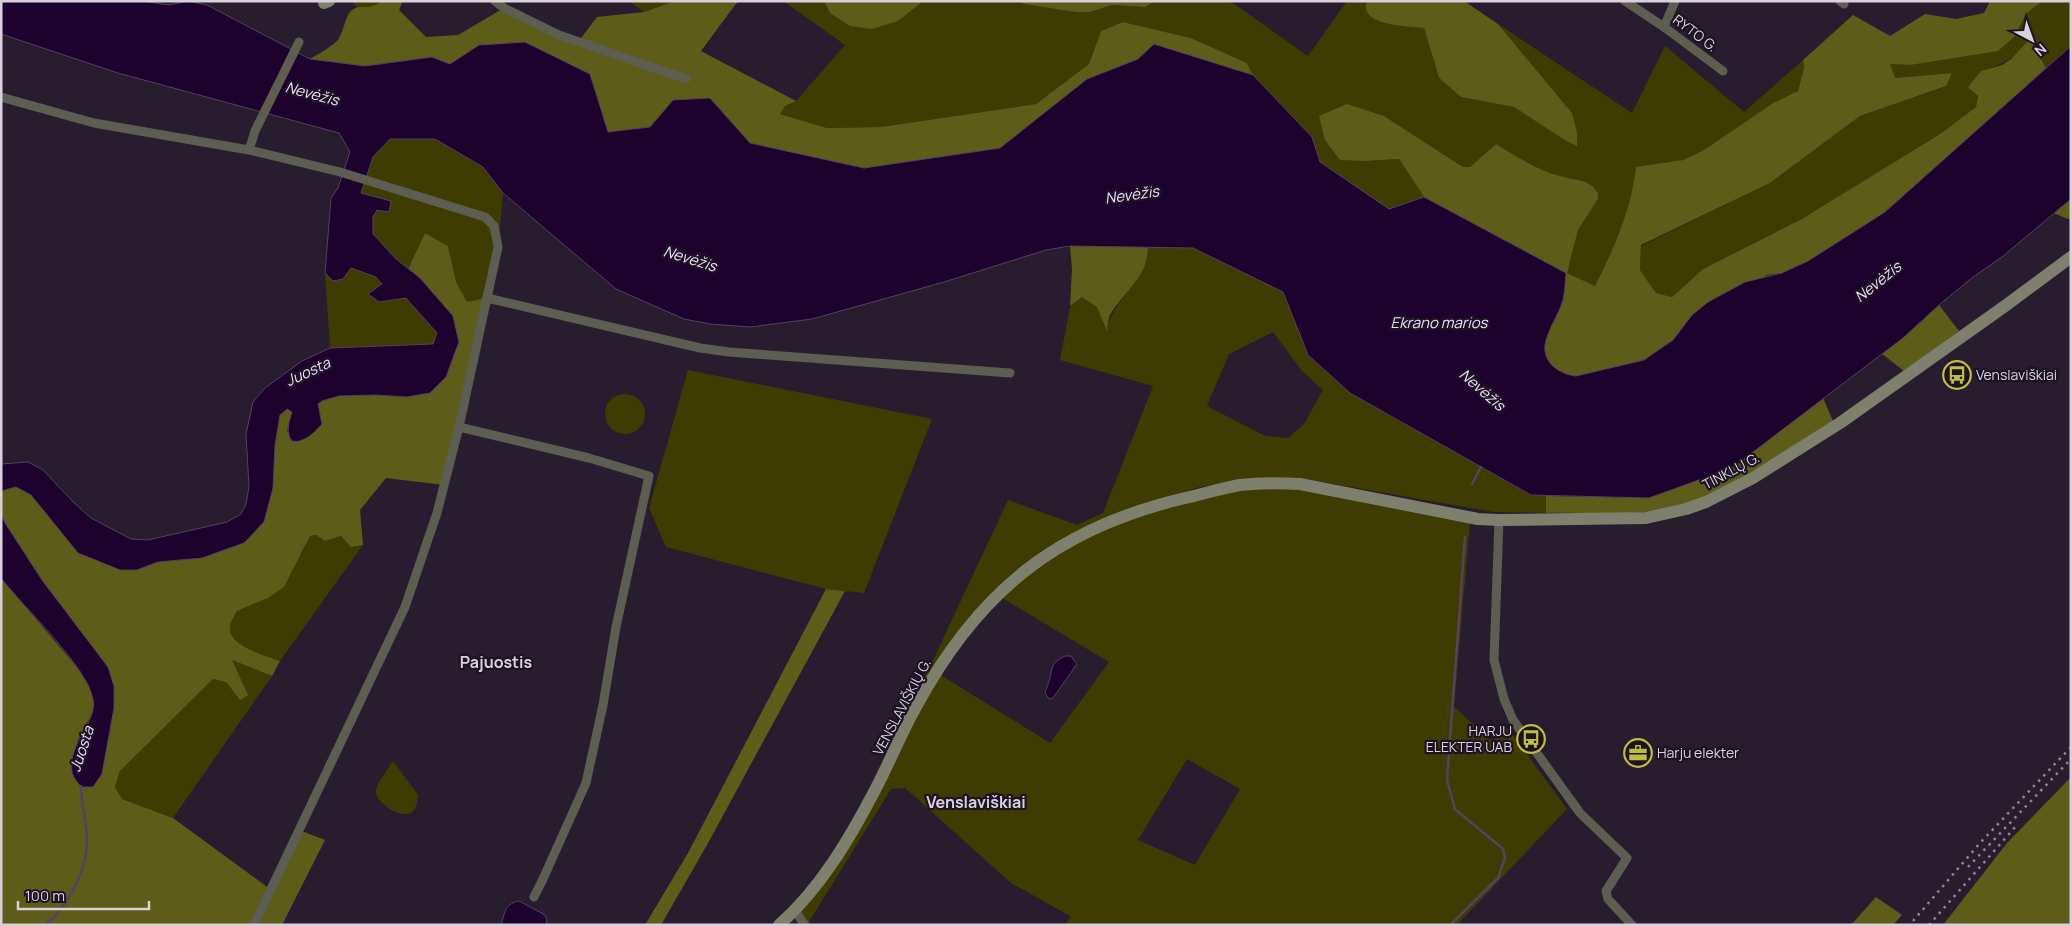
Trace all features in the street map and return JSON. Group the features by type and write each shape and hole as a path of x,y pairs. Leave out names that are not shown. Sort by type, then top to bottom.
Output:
{"main road":[{"name":"TINKLŲ G.","path":"1345,492 1469,517 1499,520 1646,518 1668,514 1706,502 1753,478 1794,453 1909,375 2071,257"},
{"name":"VENSLAVIŠKIŲ G.","path":"779,925 795,911 822,877 843,846 875,790 916,706 946,656 978,615 1013,579 1031,565 1089,531 1133,513 1239,485 1300,484 1345,492"}],"street":[{"path":"495,1 504,8 559,35 686,79"},
{"name":"RYTO G.","path":"1625,1 1664,27 1723,71"},
{"path":"1664,27 1675,1"},
{"path":"249,150 255,131 300,42"},
{"path":"1,97 94,123 249,150 340,172 485,217 494,226 498,247 459,427 438,513 405,607 254,925"},
{"path":"487,298 700,348 1010,373"},
{"path":"459,427 589,458 649,476 616,627 603,705 586,783 544,879 534,897"},
{"path":"1499,520 1494,660 1504,699 1513,720 1580,813 1627,858 1606,891 1608,899 1632,925"},
{"path":"795,911 805,925"}],"shaded area":[{"path":"352,1 381,1 372,8 357,8"},
{"path":"381,1 403,1 399,10 426,37 458,35 504,8 578,42 597,17 644,12 675,1 739,1 701,51 796,101 785,106 780,114 827,128 881,127 1036,104 1089,64 1101,31 1123,22 1191,38 1247,63 1253,75 1154,44 1138,59 1087,79 1000,148 864,168 750,143 710,98 673,100 650,127 608,132 590,74 479,45 450,64 432,57 365,66 310,59 337,41 352,10 359,7 373,6"},
{"path":"629,1 675,1 644,12"},
{"path":"783,1 824,1 830,13 923,1 1019,1 1024,4 1090,12 1112,5 1145,7 1155,1 1230,1 1308,56 1347,1 1367,1 1366,9 1377,20 1397,25 1424,28 1439,78 1461,97 1514,107 1563,139 1572,113 1498,24 1632,113 1665,46 1744,112 1803,60 1804,67 1798,91 1773,103 1704,150 1683,160 1636,168 1626,214 1595,286 1566,273 1578,230 1598,199 1598,192 1591,185 1543,170 1496,144 1470,167 1463,167 1384,116 1366,161 1399,159 1424,197 1389,209 1320,162 1312,137 1253,75 1247,63 1191,38 1123,22 1101,31 1089,64 1036,104 881,127 827,128 780,114 785,106 796,101 845,45"},
{"path":"824,1 923,1 898,21 872,29 850,26 830,13"},
{"path":"1019,1 1155,1 1145,7 1112,5 1090,12 1076,12 1024,4"},
{"path":"1367,1 1464,1 1498,24 1572,113 1577,133 1577,146 1514,107 1461,97 1439,78 1424,28 1397,25 1377,20 1366,9"},
{"path":"1990,1 2042,1 2026,14 2015,36 1998,51 1910,65 1890,64 1895,78 1952,73 1946,86 1860,116 1770,183 1641,245 1640,270 1656,293 1672,297 1703,269 1800,220 1940,134 1976,107 1978,96 1968,87 1981,71 2002,65 2011,59 2030,39 2046,68 1885,212 1808,261 1782,273 1767,275 1682,330 1673,340 1644,360 1576,376 1569,375 1552,365 1548,360 1545,347 1546,340 1563,300 1566,273 1424,197 1399,159 1340,160 1325,140 1319,116 1347,104 1384,116 1463,167 1470,167 1496,144 1543,170 1591,185 1598,193 1598,199 1578,230 1567,273 1595,286 1626,214 1636,167 1683,160 1704,150 1773,103 1798,91 1804,67 1803,60 1853,15 1890,36 1925,14 1956,19 1984,13"},
{"path":"2042,1 2071,1 2071,46 2046,68 2030,39 2008,60 1981,71 1976,107 1940,134 1800,220 1703,269 1672,297 1656,293 1640,270 1641,246 1770,183 1860,116 1946,86 1952,73 1895,78 1889,64 1910,65 2015,36 2026,14"},
{"path":"390,139 435,139 483,167 503,193 498,247 487,298 467,303 456,282 448,246 425,233 408,269 373,234 373,218 377,210 361,193 373,157"},
{"path":"2071,199 2071,220 2053,213"},
{"path":"425,233 448,246 456,282 467,302 487,298 444,485 386,478 360,510 363,545 351,547 341,536 325,541 316,535 310,536 284,587 268,598 237,611 230,626 234,639 248,649 280,661 272,676 232,660 248,695 240,700 226,682 213,679 120,771 115,787 122,799 173,818 270,889 299,830 325,840 282,925 1,925 1,578 89,684 94,700 93,712 78,740 72,759 72,772 114,708 42,580 5,523 1,514 2,490 16,487 31,495 78,553 137,570 158,562 202,558 244,543 264,522 280,415 288,408 292,412 287,432 322,424 318,404 336,396 361,394 407,397 453,316 420,278 408,269"},
{"path":"1070,246 1148,247 1147,258 1140,276 1110,315 1107,331 1097,307 1082,297 1070,306 1072,269"},
{"path":"1148,247 1193,248 1283,292 1308,355 1350,393 1531,495 1546,496 1546,513 1493,512 1306,479 1231,481 1196,488 1114,514 1076,531 1036,556 1007,579 952,639 920,688 1008,500 1077,525 1103,513 1153,386 1060,360 1070,307 1082,296 1097,307 1107,329 1110,318 1137,280 1146,259","holes":["1273,332 1302,371 1323,390 1304,424 1288,438 1265,436 1207,406 1229,354"]},
{"path":"351,268 376,277 382,284 368,294 379,302 406,298 437,333 433,344 330,348 325,273 333,281 343,279"},
{"path":"1939,305 1959,331 1904,371 1881,353 1903,338"},
{"path":"688,370 932,419 864,593 826,589 666,547 649,508"},
{"path":"625,394 639,400 645,414 639,428 625,434 611,428 605,414 611,400"},
{"path":"1823,398 1833,421 1767,464 1719,490 1695,500 1670,508 1645,512 1546,513 1546,496 1649,498 1732,468"},
{"path":"1275,483 1470,522 1454,707 1492,741 1508,728 1567,809 1457,925 1066,925 1070,916 1011,883 905,788 891,789 807,925 795,911 823,877 936,672 1050,743 1109,662 997,595 1013,579 1133,513","holes":["1187,759 1240,789 1195,865 1138,840"]},
{"path":"316,535 325,541 341,536 351,547 363,545 280,661 248,649 234,639 231,633 230,626 237,611 268,598 291,574 296,560 304,550 305,543 310,536"},
{"path":"826,589 845,591 707,845 661,925 645,925 688,853"},
{"path":"232,660 272,676 173,818 122,799 115,787 120,771 213,679 226,682 240,700"},
{"path":"393,761 418,795 416,807 412,812 406,814 392,810 376,794 381,778"},
{"path":"2071,777 2071,925 1943,925 2007,843"},
{"path":"1876,897 1902,915 1893,925 1851,925"}],"water":[{"name":"Ekrano marios","path":"1,1 142,1 169,5 188,1 207,5 310,59 365,66 432,57 450,64 479,45 525,42 590,74 608,132 650,127 673,100 710,98 750,143 864,168 1000,148 1087,79 1138,59 1154,44 1253,75 1312,137 1320,162 1389,209 1424,197 1566,273 1563,300 1546,340 1545,347 1548,360 1552,365 1569,375 1576,376 1644,360 1673,340 1692,315 1708,302 1745,282 1782,273 1808,261 1885,212 2071,46 2071,199 2002,257 1973,277 1939,305 1903,338 1732,468 1649,498 1531,495 1350,393 1308,355 1283,292 1193,248 1070,246 1046,250 944,282 812,319 750,327 710,324 684,319 616,289 503,193 483,167 435,139 390,139 373,157 361,193 391,201 389,212 377,210 373,217 373,234 395,258 420,278 453,316 459,342 446,377 430,393 407,397 375,395 339,396 322,401 318,404 322,424 312,434 300,441 292,441 290,438 288,427 292,412 287,409 280,415 275,445 273,488 264,522 244,543 202,558 158,562 137,570 120,570 78,553 31,495 16,487 1,491 1,464 28,462 43,470 91,518 131,539 148,540 227,522 241,514 246,504 249,487 246,434 253,402 265,388 302,361 330,348 433,344 437,333 406,298 379,302 368,294 382,284 376,277 351,268 343,279 333,281 325,273 331,198 338,188 350,152 339,133 118,73 1,34"},
{"path":"1,514 42,580 108,667 114,686 114,708 102,774 93,787 81,787 73,775 72,761 74,752 91,716 93,699 79,670 67,654 1,578"},
{"path":"1065,656 1071,656 1077,664 1053,698 1049,699 1045,693 1052,667"},
{"path":"519,901 545,915 546,925 501,925 508,906"}],"waterway":[{"path":"1472,484 1481,467"},
{"path":"1450,925 1498,878 1505,858 1503,849 1455,809 1447,780 1465,537"},
{"name":"Juosta","path":"45,925 54,917 69,897 76,885 85,860 87,836 81,786"}],"railway":[{"path":"1913,921 1980,843 2071,747"},
{"path":"1968,867 2071,759"},
{"path":"1929,925 2017,825"}],"place":[{"name":"Venslaviškiai","path":"1957,375"},
{"name":"HARJU ELEKTER UAB","path":"1531,739"},
{"name":"Harju elekter","path":"1638,753"}],"district":[{"name":"Pajuostis","path":"496,662"},
{"name":"Venslaviškiai","path":"976,802"}],"water label":[{"name":"Nevėžis","path":"312,94"},
{"name":"Nevėžis","path":"1132,195"},
{"name":"Nevėžis","path":"690,259"},
{"name":"Nevėžis","path":"1878,282"},
{"name":"Nevėžis","path":"1482,390"}]}
